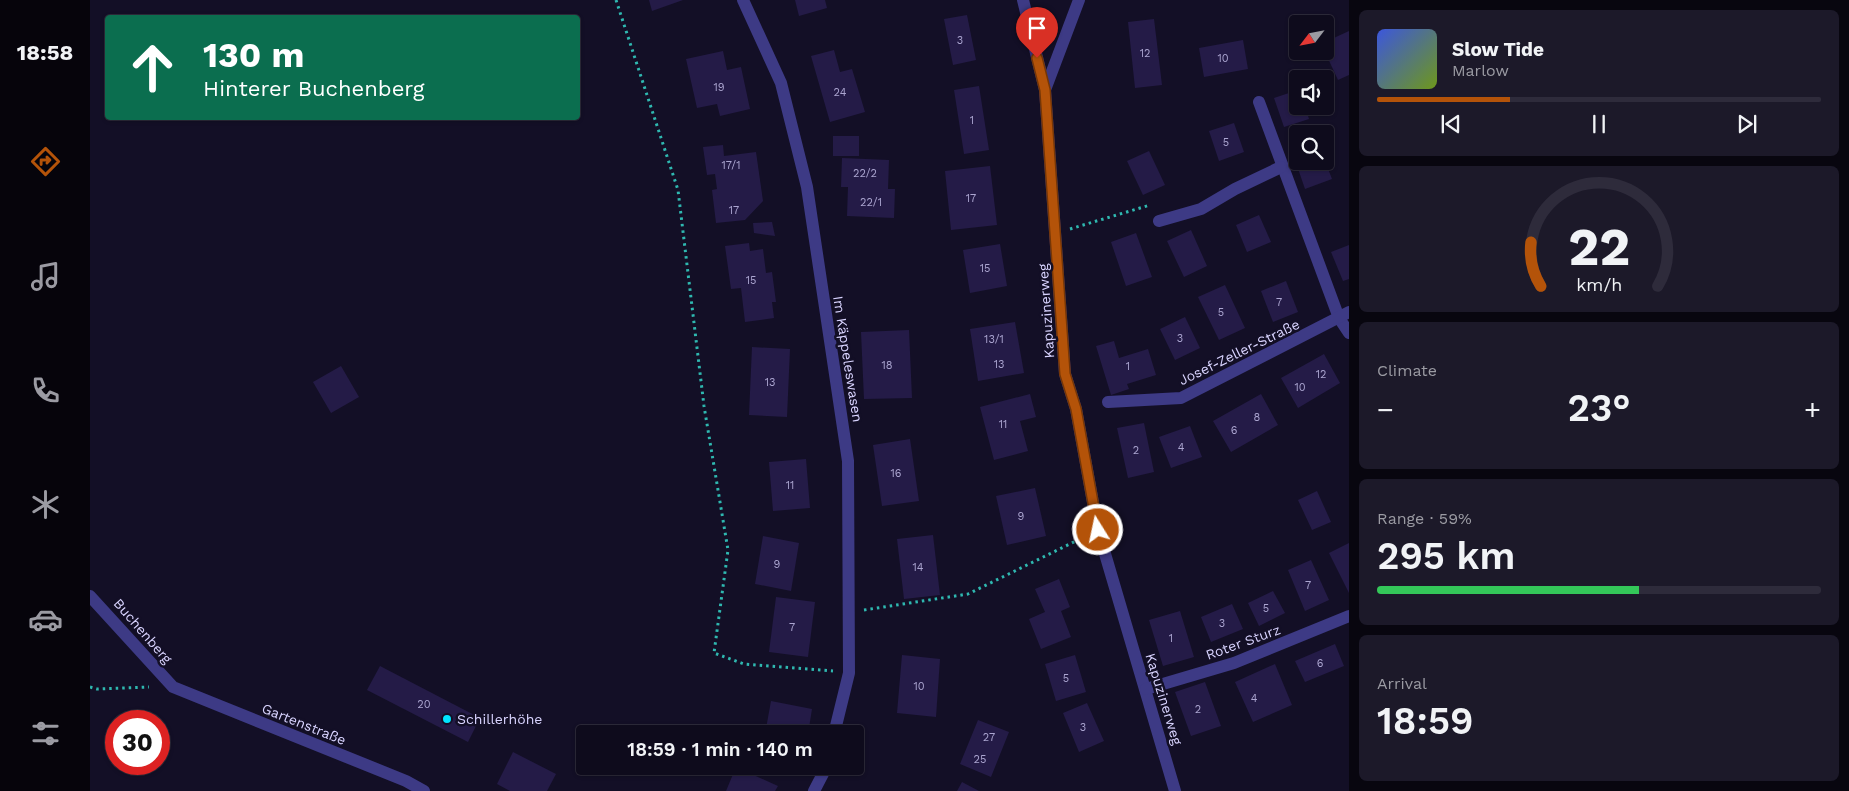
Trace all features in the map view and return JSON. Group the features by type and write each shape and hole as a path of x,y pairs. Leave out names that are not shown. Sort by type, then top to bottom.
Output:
{"street":[{"name":"Im Käppeleswasen","path":"743,0 781,83 807,187 848,461 849,673 836,725"},
{"path":"1023,0 1045,90"},
{"name":"Kapuzinerweg","path":"1079,0 1045,90 1065,374 1076,409 1098,530 1176,791"},
{"path":"1258,102 1281,167 1344,315 1349,333"},
{"path":"1159,221 1201,209 1235,189 1281,167"},
{"name":"Josef-Zeller-Straße","path":"1108,402 1181,398 1344,315"},
{"name":"Buchenberg","path":"90,596 172,687"},
{"name":"Roter Sturz","path":"1146,689 1234,663 1349,616"},
{"name":"Gartenstraße","path":"172,687 406,781 424,791"},
{"path":"814,791 822,775"}],"path":[{"path":"616,0 678,190 704,406 728,550 714,653 744,664 849,673"},
{"path":"1087,226 1149,204 1159,221"},
{"path":"850,613 968,594 1098,530"},
{"path":"90,687 97,689 172,687"}],"building":[{"path":"649,0 683,0 652,11"},
{"path":"795,0 825,0 827,8 799,16"},
{"path":"967,15 976,60 953,65 944,19"},
{"path":"1154,19 1162,85 1135,88 1128,22"},
{"path":"1349,31 1349,75 1338,80 1329,60 1334,60 1334,38"},
{"path":"1243,40 1248,69 1204,77 1199,48"},
{"path":"834,50 840,72 852,69 865,112 830,122 811,56"},
{"path":"723,51 727,70 741,67 750,109 720,116 717,104 697,108 686,59"},
{"path":"979,86 989,150 964,154 954,90"},
{"path":"1289,93 1289,115 1308,115 1309,119 1284,127 1274,98"},
{"path":"1234,123 1244,152 1219,161 1209,131"},
{"path":"833,136 859,136 859,156 833,156"},
{"path":"723,145 724,156 756,152 763,201 745,220 716,223 712,190 717,189 715,174 707,175 703,147"},
{"path":"1149,151 1165,185 1143,195 1127,161"},
{"path":"842,158 889,160 888,189 895,189 894,218 847,216 848,187 841,187"},
{"path":"990,166 997,225 951,230 945,171"},
{"path":"1298,170 1328,170 1332,179 1305,189"},
{"path":"1259,215 1271,242 1247,252 1236,225"},
{"path":"772,222 775,236 754,233 753,223"},
{"path":"1191,230 1207,266 1184,277 1167,241"},
{"path":"1136,233 1152,277 1126,286 1111,242"},
{"path":"749,243 750,251 763,249 766,273 772,272 776,302 772,302 774,318 745,322 741,288 731,289 725,246"},
{"path":"1000,244 1007,286 970,293 963,250"},
{"path":"1349,245 1349,279 1343,281 1331,252"},
{"path":"1286,281 1298,312 1273,322 1261,291"},
{"path":"1225,285 1245,328 1219,340 1198,297"},
{"path":"1185,317 1200,348 1175,360 1160,329"},
{"path":"1015,322 1024,373 978,381 970,329"},
{"path":"909,330 912,398 864,399 861,332"},
{"path":"1114,341 1119,358 1148,349 1156,375 1127,384 1129,389 1111,395 1096,346"},
{"path":"752,347 790,349 787,417 749,415"},
{"path":"1324,354 1340,383 1298,408 1281,378"},
{"path":"341,366 359,397 331,413 313,382"},
{"path":"1030,394 1036,417 1020,421 1028,451 994,460 980,407"},
{"path":"1261,394 1278,425 1231,452 1213,421"},
{"path":"1144,423 1154,472 1128,478 1117,428"},
{"path":"1190,426 1202,457 1171,468 1159,437"},
{"path":"910,439 919,501 882,506 873,445"},
{"path":"806,459 810,508 773,511 769,462"},
{"path":"1035,488 1046,536 1007,545 996,496"},
{"path":"1317,491 1331,522 1312,530 1298,500"},
{"path":"933,535 940,595 904,599 897,539"},
{"path":"763,536 799,543 791,591 755,584"},
{"path":"1349,543 1349,593 1329,553"},
{"path":"1311,560 1329,600 1305,611 1288,570"},
{"path":"1059,579 1070,607 1061,611 1071,637 1041,649 1029,619 1045,612 1035,589"},
{"path":"1273,591 1285,613 1259,626 1248,603"},
{"path":"776,597 815,602 808,657 769,652"},
{"path":"1232,604 1243,629 1211,642 1201,617"},
{"path":"1180,611 1194,657 1163,666 1149,620"},
{"path":"1335,644 1344,666 1305,682 1295,661"},
{"path":"902,655 940,659 936,717 897,713"},
{"path":"1075,655 1086,692 1056,701 1045,664"},
{"path":"1275,664 1292,705 1253,722 1235,682"},
{"path":"380,666 480,718 468,742 367,690"},
{"path":"1205,682 1221,726 1191,736 1175,692"},
{"path":"771,701 812,709 809,725 767,725"},
{"path":"1087,703 1104,741 1079,752 1063,713"},
{"path":"978,720 1009,732 991,777 960,764"},
{"path":"513,752 556,774 547,791 510,791 497,784"},
{"path":"733,775 754,775 778,786 775,791 726,791"},
{"path":"962,782 979,791 957,791"}],"place":[{"name":"Schillerhöhe","path":"447,719"}],"route":[{"path":"1037,58 1045,90 1065,374 1076,409 1098,530"}]}
